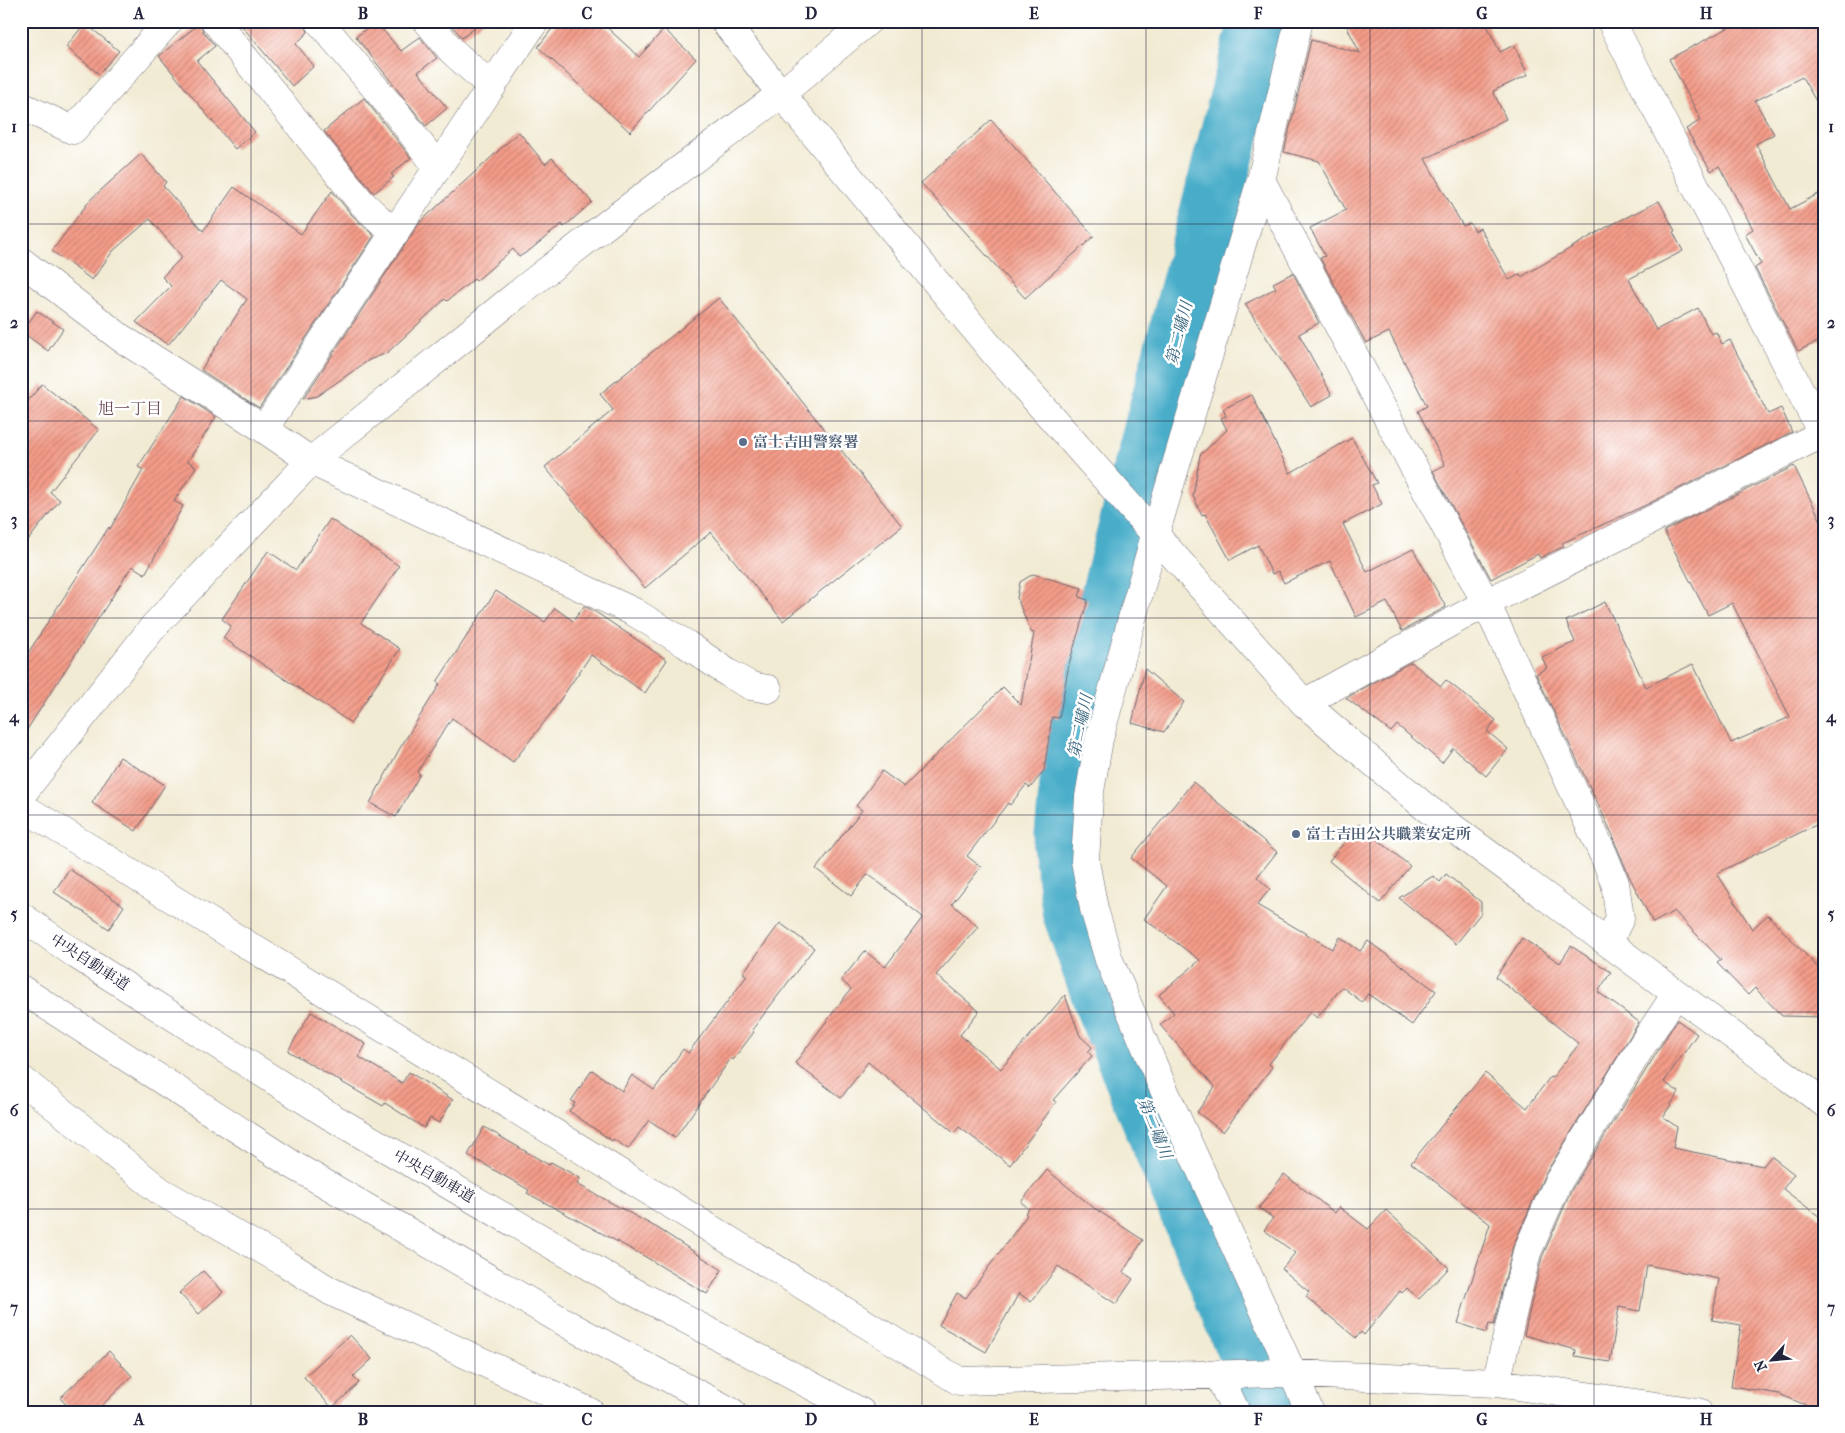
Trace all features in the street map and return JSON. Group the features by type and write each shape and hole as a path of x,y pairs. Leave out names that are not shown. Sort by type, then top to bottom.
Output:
{"main road":[{"path":"21,106 72,130 169,21"},
{"path":"216,21 362,203 395,234"},
{"path":"319,21 398,115 438,168"},
{"path":"427,21 452,51 492,87"},
{"path":"264,429 535,21"},
{"path":"724,21 781,94 997,356 1304,703 1426,807 1824,1103"},
{"path":"21,796 154,626 311,461 615,218 781,94 868,21"},
{"path":"1299,21 1262,180 1148,526 1099,739 1089,797 1085,861 1094,909 1109,960 1287,1374 1310,1412"},
{"path":"1304,703 1486,604 1823,435 1611,21"},
{"path":"1262,180 1486,604 1615,883 1620,918 1608,943"},
{"path":"21,262 121,338 311,461 634,612 728,673 751,686 768,689"},
{"path":"21,806 959,1381 1287,1374 1496,1383 1698,1412"},
{"name":"中央自動車道","path":"21,916 78,956 330,1116 623,1286 861,1412"},
{"path":"21,989 293,1165 578,1330 732,1412"},
{"path":"1496,1383 1527,1252 1558,1182 1676,994"},
{"path":"21,1079 160,1191 284,1262 330,1291 590,1412"},
{"path":"1229,1374 1236,1412"}],"building":[{"path":"235,21 304,21 308,32 296,44 314,66 292,86 241,25 239,26"},
{"path":"375,21 401,51 420,37 437,58 418,72 447,108 426,126 356,37"},
{"path":"448,21 484,21 462,38"},
{"path":"558,21 600,21 639,57 664,29 696,59 630,132 538,47"},
{"path":"1344,21 1485,21 1500,52 1514,45 1528,75 1493,91 1506,119 1425,159 1463,226 1470,223 1475,231 1480,228 1509,280 1520,274 1521,277 1605,228 1659,201 1683,251 1629,279 1656,330 1698,308 1711,334 1716,332 1722,344 1730,340 1768,414 1781,408 1792,432 1646,505 1562,543 1564,546 1540,558 1538,554 1491,579 1433,471 1445,465 1418,411 1427,406 1389,332 1366,343 1320,258 1325,256 1310,228 1346,210 1319,161 1284,152 1311,40 1360,53"},
{"path":"1741,21 1824,21 1824,115 1802,77 1755,101 1774,134 1756,144 1790,209 1824,191 1824,339 1798,351 1755,268 1761,264 1745,234 1753,229 1719,166 1711,171 1686,129 1701,120 1669,59"},
{"path":"85,23 119,51 99,74 66,47"},
{"path":"200,23 203,31 215,46 197,61 255,132 235,149 159,56"},
{"path":"364,98 411,158 391,174 394,177 374,193 324,131"},
{"path":"991,120 1094,236 1025,298 921,183"},
{"path":"519,132 545,164 552,158 592,202 564,227 562,224 530,250 519,257 513,249 476,281 474,279 447,301 445,299 387,353 369,360 317,396 303,399 420,222"},
{"path":"141,154 166,182 163,186 203,231 234,187 301,234 332,191 351,214 374,236 259,408 201,370 247,299 221,280 168,345 136,322 171,286 162,277 182,257 150,219 113,251 92,280 52,251 90,200"},
{"path":"1293,273 1319,323 1299,334 1332,395 1311,407 1245,304 1276,288 1273,283"},
{"path":"719,298 902,526 783,621 711,532 645,588 545,467 613,410 600,394"},
{"path":"37,311 63,329 48,351 22,332"},
{"path":"42,384 99,430 50,492 60,500 21,549 21,409"},
{"path":"1252,395 1290,473 1352,438 1377,483 1372,485 1382,504 1343,524 1367,572 1413,549 1446,607 1402,631 1387,602 1356,617 1330,561 1284,583 1278,571 1272,574 1258,545 1230,560 1205,514 1202,515 1193,496 1200,455 1227,430 1221,418 1226,416 1223,409"},
{"path":"184,396 216,417 188,461 196,467 174,501 183,506 145,574 132,566 21,739 21,664 109,527 110,529 143,470 138,467"},
{"path":"1794,466 1824,527 1824,821 1717,873 1752,929 1768,915 1824,974 1824,1017 1782,1016 1755,988 1748,995 1717,963 1721,960 1674,911 1653,923 1630,878 1613,838 1615,840 1536,674 1547,668 1542,657 1575,642 1566,621 1605,602 1646,687 1693,664 1731,743 1790,717 1732,603 1708,615 1664,531"},
{"path":"330,519 399,566 361,623 400,649 351,723 223,638 231,626 222,619 268,551 296,570"},
{"path":"1033,574 1082,588 1079,597 1088,600 1069,664 1059,718 1052,717 1044,771 1030,788 1026,785 1010,805 1008,803 967,856 981,867 952,904 978,927 936,975 979,1011 960,1035 1001,1069 1065,995 1080,1036 1092,1047 1088,1052 1092,1056 1053,1100 1056,1102 1010,1165 959,1127 954,1133 868,1062 841,1098 795,1063 851,989 841,980 865,951 885,967 923,917 868,874 851,896 816,869 862,810 856,806 882,771 904,787 1003,687 1021,705 1034,633 1031,632 1017,598 1020,582"},
{"path":"496,591 545,622 555,608 573,621 584,606 667,660 645,693 591,655 549,716 513,762 452,718 417,772 420,774 396,817 370,803 400,748 440,684 437,682"},
{"path":"1411,662 1441,686 1446,680 1496,720 1487,731 1508,749 1486,776 1453,748 1442,763 1397,725 1391,732 1346,698"},
{"path":"1145,669 1184,702 1164,732 1132,723"},
{"path":"120,757 165,785 136,831 92,803"},
{"path":"1193,782 1277,852 1257,877 1270,889 1257,905 1332,949 1340,937 1360,951 1368,941 1436,991 1412,1025 1368,994 1362,1002 1342,987 1317,1018 1310,1012 1269,1064 1272,1067 1223,1132 1197,1112 1215,1087 1160,1025 1174,1013 1159,995 1200,960 1144,919 1167,886 1131,858"},
{"path":"1359,824 1410,866 1380,903 1329,861"},
{"path":"69,869 124,906 109,929 54,892"},
{"path":"1446,874 1481,902 1481,913 1456,944 1399,898 1433,876 1440,882"},
{"path":"780,923 814,948 752,1030 754,1032 733,1060 731,1058 675,1138 649,1120 628,1149 613,1139 612,1141 569,1111 575,1103 571,1101 592,1070 622,1091 632,1075 654,1090 683,1049 688,1053 747,976 743,973"},
{"path":"1522,938 1560,963 1571,946 1611,972 1598,992 1639,1022 1544,1176 1513,1246 1494,1325 1489,1324 1486,1333 1458,1323 1490,1224 1411,1163 1485,1073 1527,1108 1550,1077 1552,1078 1579,1044 1496,977"},
{"path":"311,1012 366,1044 359,1057 402,1083 409,1072 453,1100 439,1123 430,1118 424,1128 385,1103 383,1106 288,1051"},
{"path":"1677,1020 1697,1034 1664,1082 1679,1092 1663,1117 1677,1127 1673,1148 1763,1166 1771,1156 1794,1174 1783,1189 1824,1220 1824,1389 1815,1409 1779,1394 1731,1386 1741,1325 1712,1320 1719,1279 1647,1265 1640,1311 1619,1307 1610,1362 1575,1356 1576,1350 1524,1335 1542,1257 1572,1189"},
{"path":"484,1127 549,1165 551,1162 580,1178 577,1184 659,1229 722,1270 707,1294 644,1256 527,1193 529,1190 468,1155"},
{"path":"1047,1170 1094,1208 1143,1240 1123,1272 1133,1279 1116,1304 1058,1266 1031,1302 1019,1293 986,1352 939,1325 957,1293 966,1298 1027,1215 1025,1213 1029,1209 1021,1202"},
{"path":"1284,1174 1335,1213 1339,1207 1368,1229 1386,1210 1449,1268 1419,1299 1407,1288 1402,1293 1400,1291 1364,1335 1361,1332 1356,1338 1306,1297 1309,1292 1282,1269 1295,1253 1264,1230 1273,1218 1259,1208"},
{"path":"203,1271 223,1292 199,1314 179,1293"},
{"path":"350,1335 372,1359 353,1377 359,1383 332,1408 304,1377"},
{"path":"109,1351 132,1376 95,1412 73,1412 60,1398"}],"waterway":[{"name":"第二嘯川","path":"1259,21 1092,667 1071,768 1063,849 1072,912 1107,1011 1272,1412"}],"place":[{"name":"富士吉田警察署","path":"743,442"},
{"name":"富士吉田公共職業安定所","path":"1296,834"}],"district":[{"name":"旭一丁目","path":"130,408"}]}
